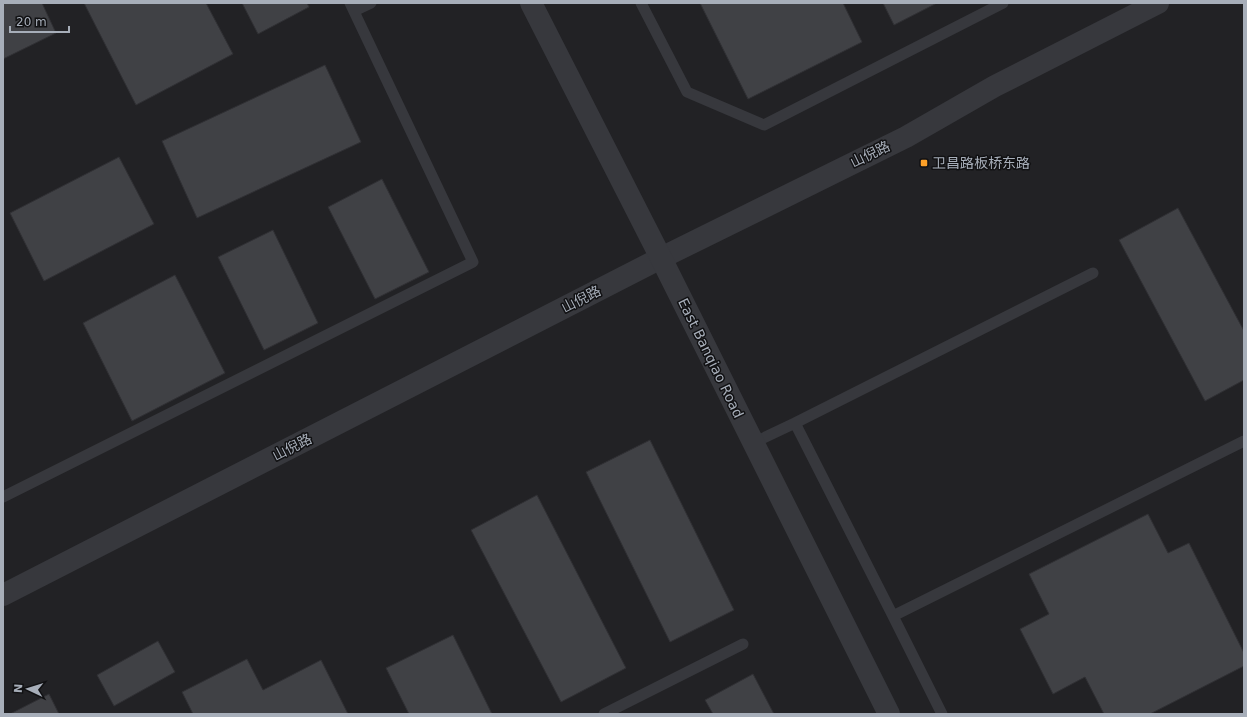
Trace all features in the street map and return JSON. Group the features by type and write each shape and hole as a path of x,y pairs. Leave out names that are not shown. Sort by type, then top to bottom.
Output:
{"street":[{"name":"East Banqiao Road","path":"531,3 661,258 889,714"},
{"name":"山倪路","path":"3,595 661,258 906,137 995,86 1158,3"}],"lane":[{"path":"3,497 473,262 352,7 371,3"},
{"path":"641,3 687,92 764,125 1002,3"},
{"path":"753,443 1093,273"},
{"path":"795,423 894,616 942,714"},
{"path":"894,616 1244,442"},
{"path":"604,714 743,644"}],"shaded area":[{"path":"3,3 1244,3 1244,714 3,714"}],"building":[{"path":"3,3 42,3 56,33 3,59"},
{"path":"84,3 206,3 233,54 136,105"},
{"path":"242,3 307,3 309,7 258,34"},
{"path":"700,3 843,3 862,42 748,99"},
{"path":"883,3 937,3 894,25"},
{"path":"325,65 361,142 197,218 162,141"},
{"path":"119,157 154,224 44,281 10,213"},
{"path":"382,179 429,272 375,299 328,207"},
{"path":"1178,208 1244,331 1244,380 1205,401 1119,240"},
{"path":"273,230 318,323 264,350 218,257"},
{"path":"175,275 225,373 132,421 83,323"},
{"path":"650,440 734,610 670,642 586,472"},
{"path":"537,495 626,668 561,702 471,530"},
{"path":"1148,514 1168,553 1189,543 1244,653 1244,666 1150,714 1104,714 1085,677 1053,694 1020,629 1049,614 1029,574"},
{"path":"453,635 492,714 409,714 386,668"},
{"path":"158,641 175,672 114,706 97,675"},
{"path":"247,659 263,690 321,660 348,714 193,714 182,692"},
{"path":"753,674 774,714 713,714 705,700"},
{"path":"49,694 59,714 10,714"}],"place":[{"name":"卫昌路板桥东路","path":"924,163"}]}
